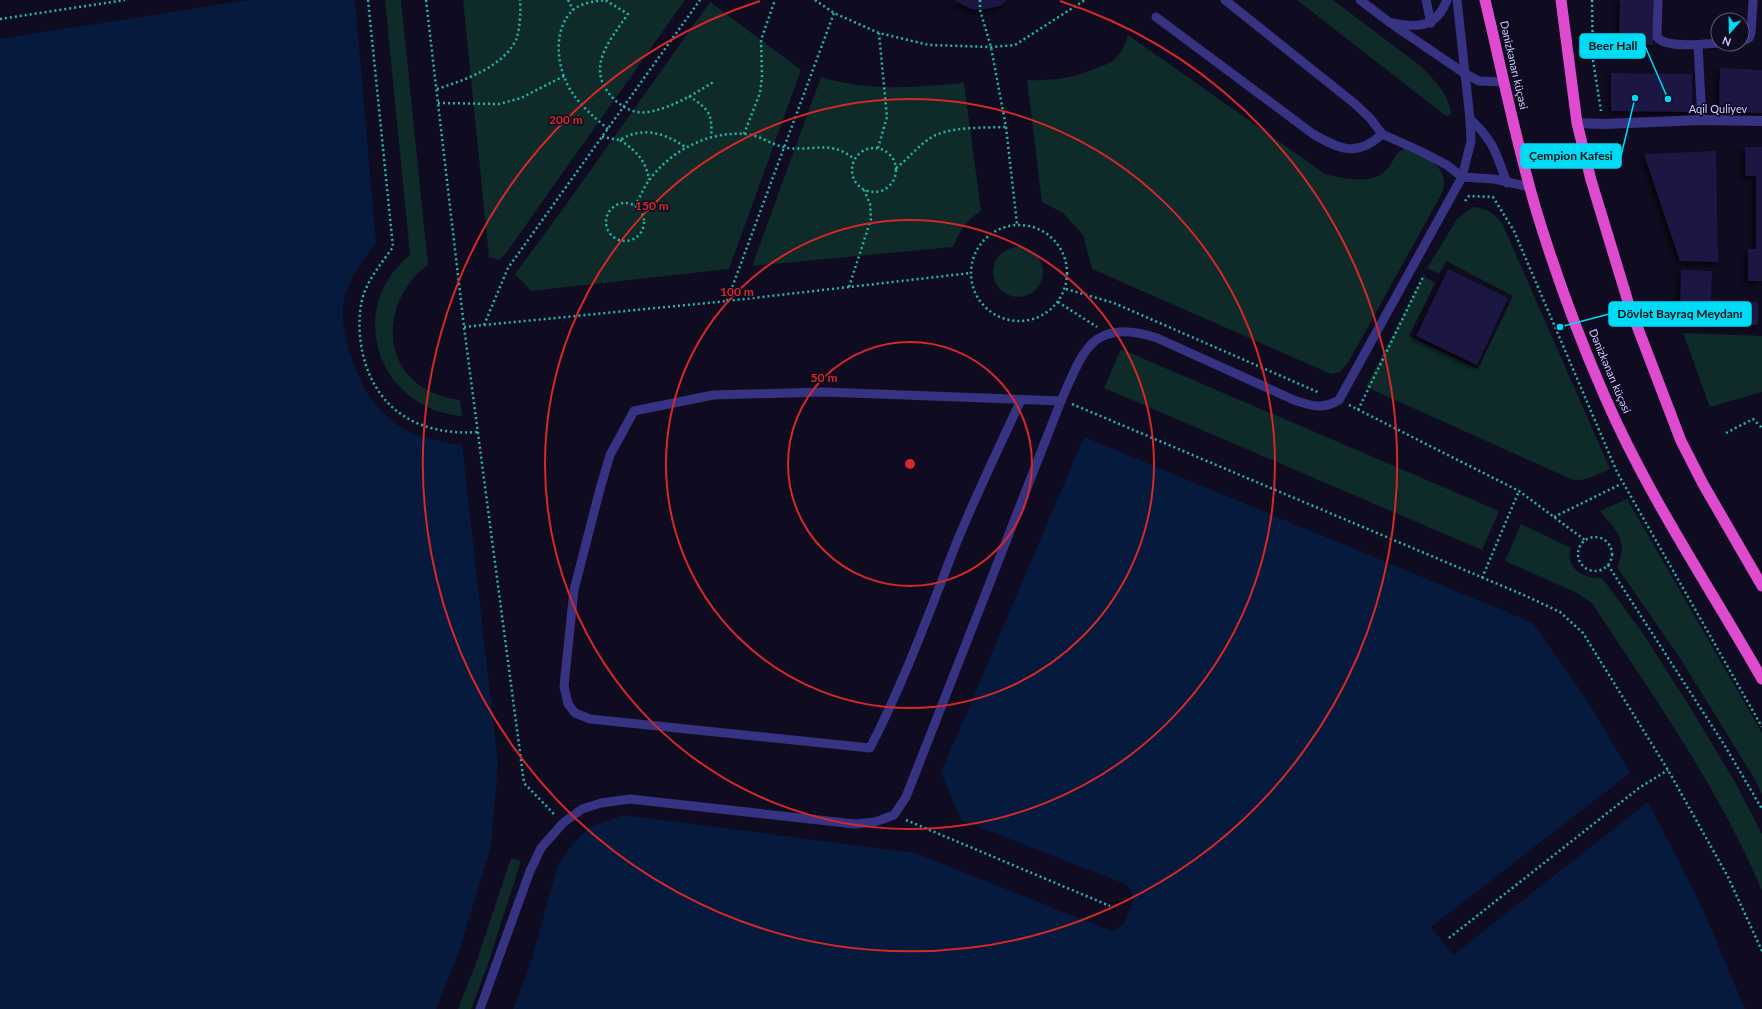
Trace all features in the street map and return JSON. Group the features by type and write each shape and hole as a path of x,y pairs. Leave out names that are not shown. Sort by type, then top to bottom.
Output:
{"highway":[{"name":"Dənizkənarı küçəsi","path":"1485,0 1530,187 1558,274 1605,398 1636,461 1673,529 1762,679"},
{"path":"1561,0 1577,123 1591,180 1629,304 1681,441 1703,484 1762,586"}],"street":[{"name":"Aqil Quliyev","path":"1577,123 1604,124 1702,120 1762,121"}],"lane":[{"path":"1225,0 1354,103 1370,118 1382,134 1420,150 1447,165 1462,177 1494,179 1530,187"},
{"path":"1360,0 1389,22 1464,73 1479,81 1504,82"},
{"path":"1426,0 1431,23"},
{"path":"1389,22 1417,27 1431,23 1444,7 1447,0"},
{"path":"480,1009 530,871 541,848 563,823 582,809 601,803 630,799 854,824 875,822 894,815 906,797 1061,400 1087,349 1101,336 1118,332 1137,332 1157,338 1294,400 1311,406 1328,406 1339,400 1462,177 1471,141 1457,0"},
{"path":"1658,0 1657,37 1660,41 1665,44 1710,44"},
{"path":"1750,36 1753,0"},
{"path":"1156,17 1313,134 1336,147 1348,150 1372,144 1382,134"},
{"path":"1698,45 1702,120"},
{"path":"1470,119 1483,130 1493,144 1507,182"},
{"path":"1021,400 956,544 920,638 888,712 870,748 590,720 575,714 568,704 564,686 574,590 610,455 634,411 713,395 816,392 920,394 1021,400 1061,400"}],"path":[{"path":"0,19 125,0"},
{"path":"368,0 393,247 369,282 362,301 359,338 367,372 377,391 391,407 417,424 448,433 478,432"},
{"path":"426,0 464,327 524,783 563,823"},
{"path":"437,89 467,79 506,54 516,39 520,0"},
{"path":"568,0 573,10"},
{"path":"608,129 584,109 572,92 564,76 558,54 558,41 562,28 573,10 595,1 605,0 628,14 612,37 599,69 600,79 608,93 623,107 636,112 648,112 668,107 714,82"},
{"path":"484,325 508,268 700,0"},
{"path":"744,134 760,93 762,77 761,40 774,0"},
{"path":"815,0 834,13 880,33 929,44 991,47 1015,45 1085,0"},
{"path":"980,0 980,10 991,47 1006,127 1017,224"},
{"path":"1592,0 1593,60 1597,96 1604,124"},
{"path":"728,301 834,13"},
{"path":"878,148 887,116 880,33"},
{"path":"438,103 499,104 521,98 564,76"},
{"path":"689,96 709,112 712,122 711,137"},
{"path":"896,168 930,138 941,133 955,130 1006,127"},
{"path":"620,140 630,134 644,132 659,134 675,140 685,147"},
{"path":"635,206 649,180 668,160 685,147 711,137 744,134 764,138 785,148 832,148 840,150 854,159"},
{"path":"602,137 620,140 634,149 642,158 647,168 649,180"},
{"path":"849,287 871,219 870,204 864,189 854,179 852,166 854,159 864,150 878,148 890,154 896,168 894,180 884,190 877,192 864,189"},
{"path":"1461,206 1469,196 1493,197 1514,231 1618,472 1762,727"},
{"path":"623,203 635,206 643,216 643,230 634,239 628,241 615,238 607,228 607,215 616,205 623,203"},
{"path":"1017,224 1030,226 1043,231 1054,239 1062,249 1067,262 1068,276 1066,289 1058,302 1048,313 1034,320 1019,322 1004,319 990,312 980,301 973,288 971,272 973,258 979,245 990,234 1002,228 1017,224"},
{"path":"1358,410 1426,271"},
{"path":"464,327 728,301 971,272"},
{"path":"1066,289 1114,303 1339,400 1519,491 1585,540"},
{"path":"1058,302 1098,327 1101,336"},
{"path":"1061,400 1560,612 1584,633 1668,770 1728,877 1762,951"},
{"path":"1726,433 1753,418 1762,428"},
{"path":"1554,517 1621,484"},
{"path":"1482,578 1519,491"},
{"path":"1596,537 1601,538 1609,545 1612,555 1608,565 1604,569 1592,571 1582,566 1578,555 1581,544 1585,540 1596,537"},
{"path":"1608,565 1725,746 1762,810"},
{"path":"1449,938 1639,788 1668,770"},
{"path":"894,815 1110,906"}],"green space":[{"path":"385,0 401,0 428,265 417,274 408,285 401,298 393,326 393,341 396,355 408,375 421,386 436,394 460,400 462,416 433,410 409,396 391,377 380,354 375,328 378,302 390,277 410,255"},
{"path":"463,0 685,0 506,253 499,260 489,257"},
{"path":"1297,0 1333,0 1418,64 1434,80 1444,94 1448,101 1451,115 1446,116"},
{"path":"710,2 801,70 729,269 531,291 515,274"},
{"path":"1128,35 1325,174 1361,180 1370,179 1385,171 1397,153 1404,149 1428,159 1439,168 1443,175 1443,191 1348,363 1340,372 1331,374 1092,269 1083,235 1063,213 1042,202 1027,80 1064,78 1081,74 1107,64 1120,54"},
{"path":"821,77 839,82 874,87 910,87 964,83 981,211 964,226 953,247 752,266"},
{"path":"1473,207 1489,212 1496,216 1502,223 1610,469 1586,479 1571,479 1366,387 1423,276 1435,283 1409,336 1478,369 1513,296 1446,261 1439,274 1427,268 1457,219"},
{"path":"1018,247 1027,249 1038,258 1043,272 1041,281 1032,292 1018,297 1009,295 998,286 993,272 995,263 1004,252"},
{"path":"1683,333 1762,336 1762,392 1710,407"},
{"path":"1121,349 1499,511 1482,550 1104,388"},
{"path":"1627,499 1762,733 1762,794 1754,778 1680,658 1617,567 1622,549 1619,536 1600,511"},
{"path":"1521,524 1571,548 1570,561 1573,567 1577,571 1589,577 1602,578 1642,632 1690,707 1735,782 1762,834 1762,891 1726,816 1684,743 1592,603 1575,592 1505,561"},
{"path":"511,858 521,861 487,967 471,1009 458,1009 476,963"}],"water":[{"path":"0,0 355,0 376,243 360,264 348,288 343,305 344,328 350,354 360,380 372,400 383,413 396,424 412,433 462,445 498,764 491,846 460,949 436,1009 0,1009"},
{"path":"1084,437 1533,623 1587,700 1648,802 1701,905 1745,1009 513,1009 529,968 558,865 572,845 589,827 624,815 915,853 1112,931 1124,925 1134,899 1128,885 961,820 941,773"}],"pier":[{"path":"0,0 248,0 0,39"},
{"path":"1630,773 1648,802 1453,955 1431,927"}],"building":[{"path":"954,0 1007,0 1000,6 980,10 971,9"},
{"path":"1620,0 1653,0 1653,45 1619,44"},
{"path":"1720,68 1762,70 1762,113 1719,112"},
{"path":"1611,73 1692,74 1692,112 1611,111"},
{"path":"1745,147 1762,147 1762,281 1748,281 1748,249 1756,249 1756,176 1745,176"},
{"path":"1716,151 1718,262 1680,261 1644,154"},
{"path":"1448,269 1508,298 1477,365 1416,336"},
{"path":"1681,270 1712,271 1711,300 1758,302 1758,325 1680,323"}],"place":[{"name":"Çempion Kafesi","path":"1635,98"},
{"name":"Beer Hall","path":"1668,99"},
{"name":"Dövlət Bayraq Meydanı","path":"1560,327"}]}
